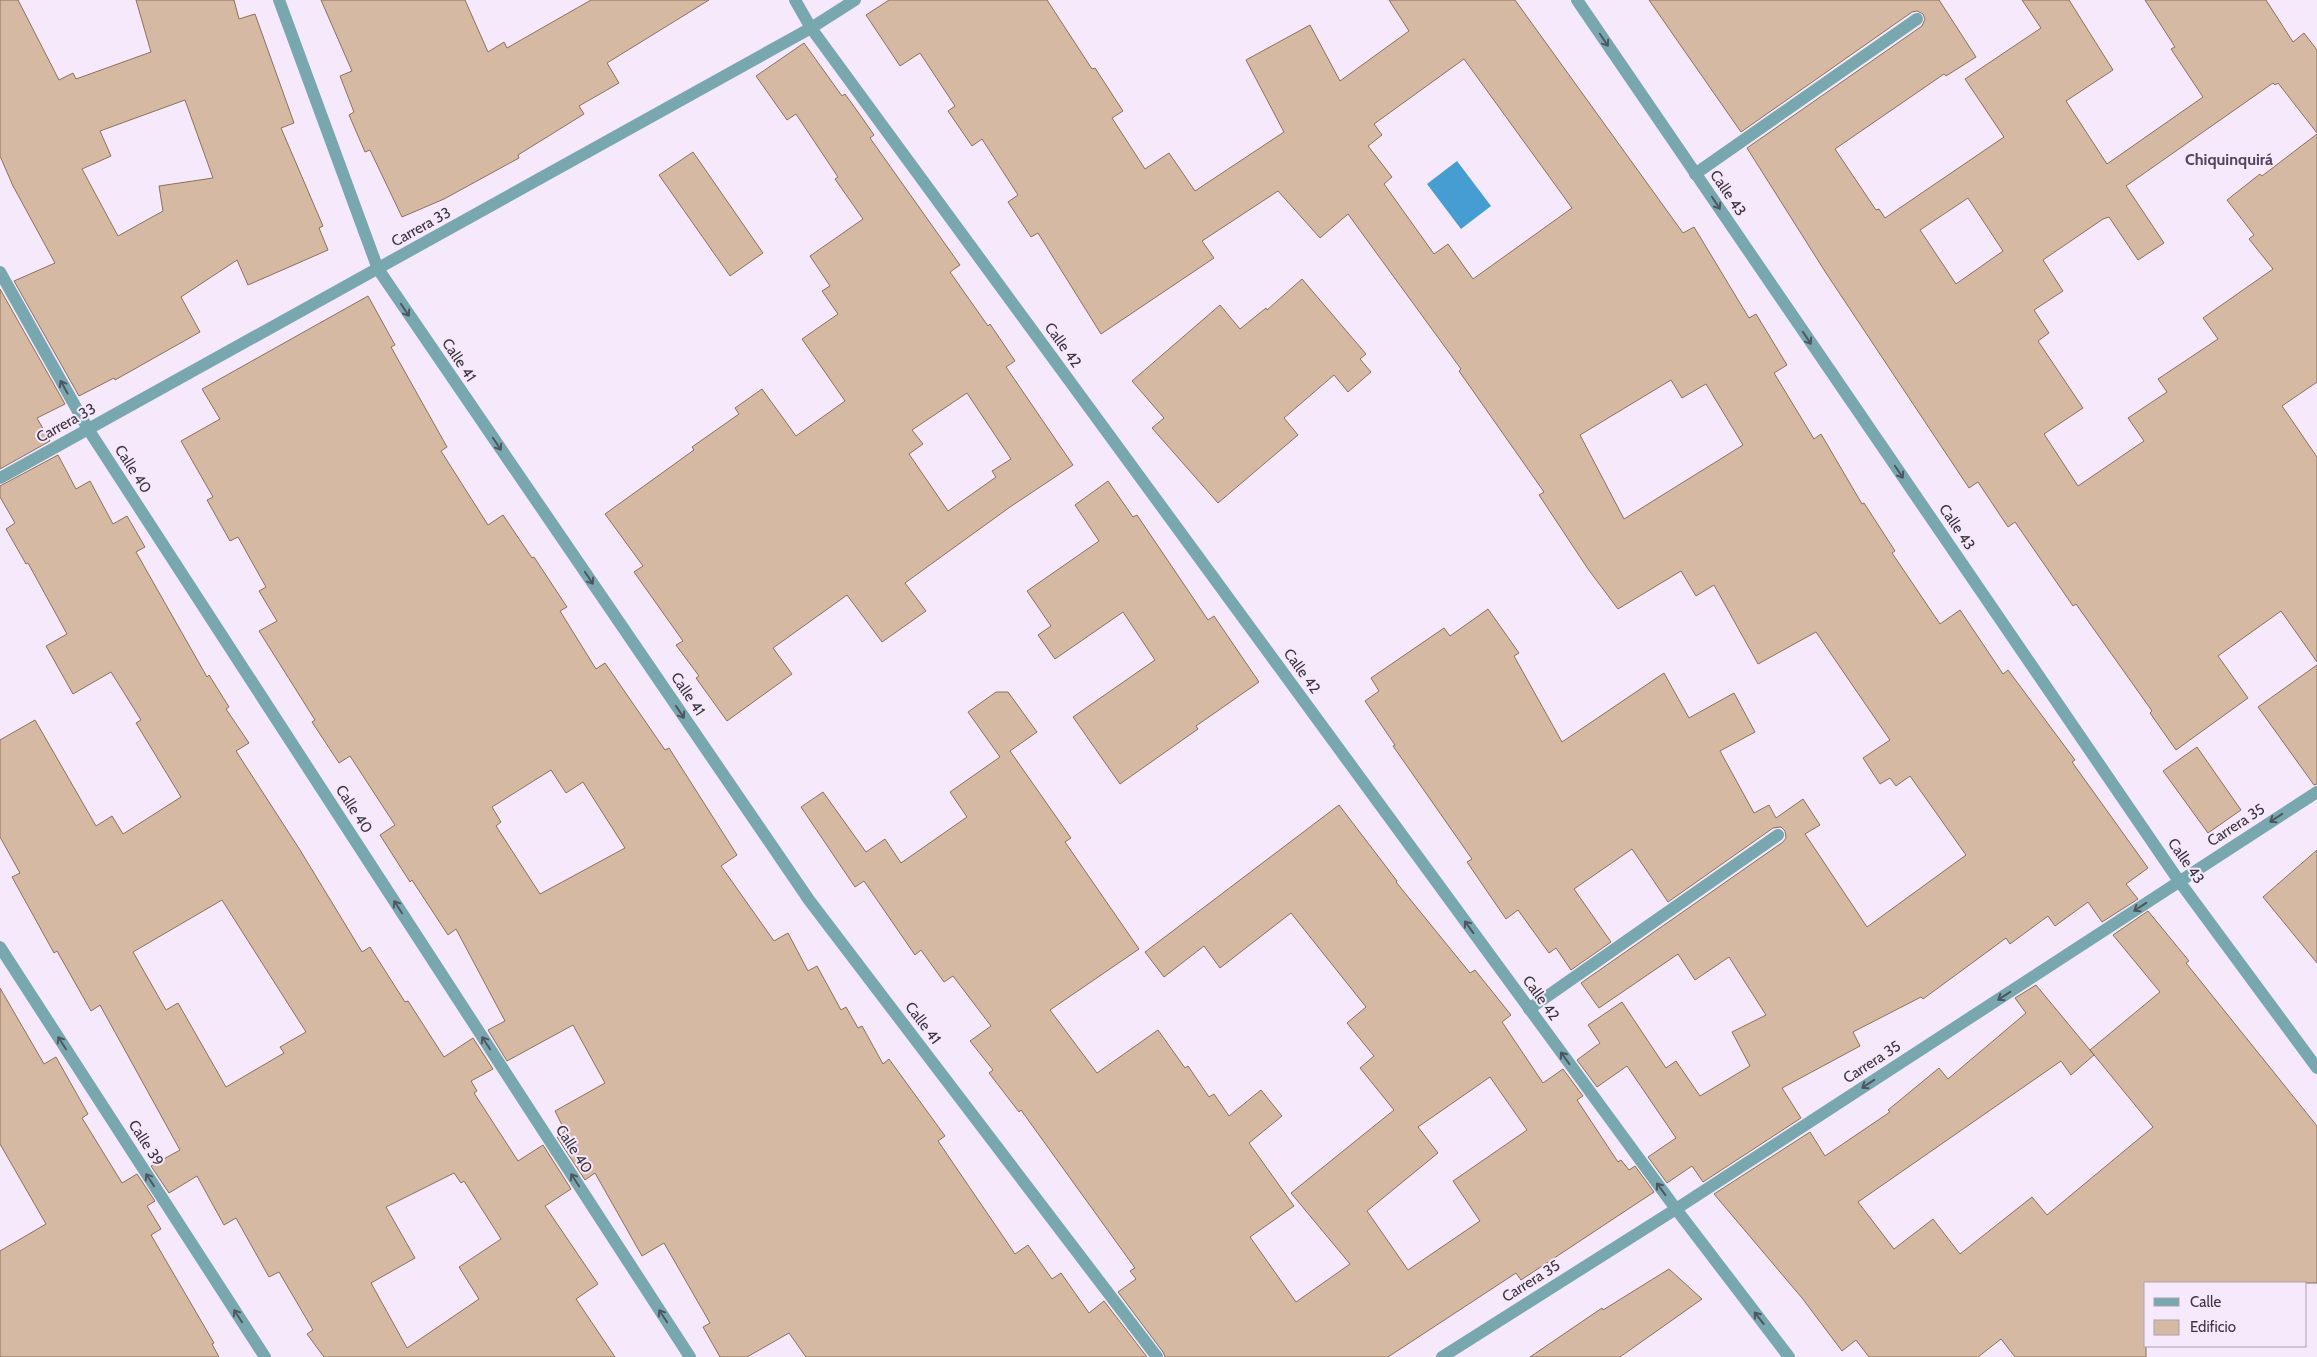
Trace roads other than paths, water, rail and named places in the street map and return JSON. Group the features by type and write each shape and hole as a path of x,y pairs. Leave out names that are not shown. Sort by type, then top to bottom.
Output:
{"street":[{"name":"Calle 41","path":"279,0 378,269 809,900 1157,1357"},
{"name":"Calle 42","path":"796,0 810,28 1676,1209 1789,1357"},
{"name":"Carrera 33","path":"0,478 810,28 854,0"},
{"name":"Calle 43","path":"1577,0 2179,881 2317,1068"},
{"path":"1695,174 1917,19"},
{"name":"Calle 40","path":"0,272 88,429 690,1357"},
{"name":"Carrera 35","path":"1442,1357 1676,1209 2317,792"},
{"path":"1529,1009 1778,835"},
{"name":"Calle 39","path":"0,947 265,1357"}],"water":[{"path":"1457,161 1491,206 1461,229 1427,184"}],"district":[{"name":"Chiquinquirá","path":"2229,159"}]}
